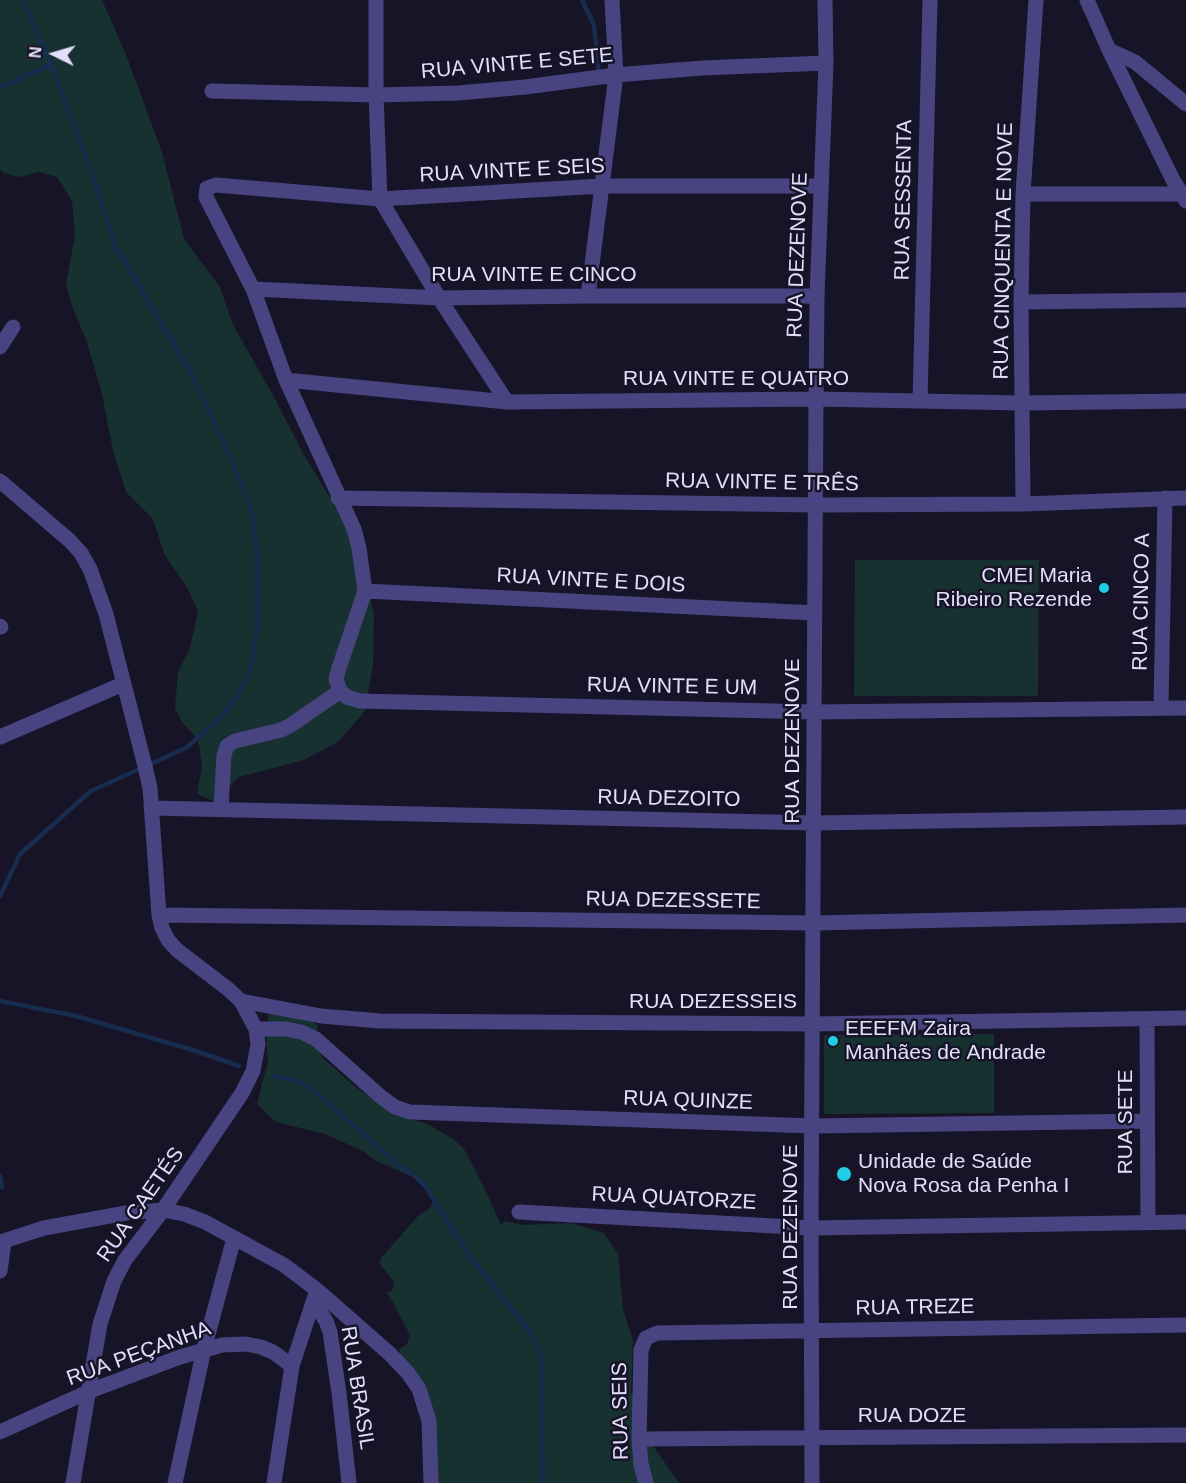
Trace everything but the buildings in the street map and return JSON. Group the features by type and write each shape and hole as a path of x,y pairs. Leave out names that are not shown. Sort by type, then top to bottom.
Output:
{"street":[{"path":"376,0 376,96 380,199 439,298 507,402"},
{"path":"588,296 616,75 612,0"},
{"name":"RUA DEZENOVE","path":"812,1483 815,505 817,296 825,0"},
{"name":"RUA SESSENTA","path":"920,401 930,0"},
{"name":"RUA CINQUENTA E NOVE","path":"1023,504 1021,302 1023,194 1036,0"},
{"path":"1023,194 1184,198 1108,50 1087,0"},
{"path":"1108,50 1135,62 1186,104"},
{"name":"RUA VINTE E SETE","path":"212,91 376,96 492,91 616,75 702,68 825,63"},
{"name":"RUA VINTE E SEIS","path":"252,289 206,197 207,188 216,185 380,199 602,186 821,186"},
{"path":"221,809 224,755 227,746 235,741 291,725 340,691 336,679 365,591 354,530 286,380 252,289"},
{"name":"RUA VINTE E CINCO","path":"252,289 439,298 817,296"},
{"path":"1021,302 1186,300"},
{"path":"0,347 13,327"},
{"name":"RUA VINTE E QUATRO","path":"286,380 507,402 816,399 1022,403 1186,401"},
{"path":"0,481 69,540 81,553 99,588 145,766 151,808 159,915 168,940 177,950 241,1001"},
{"name":"RUA VINTE E TRÊS","path":"338,498 815,505 1023,504 1186,498"},
{"name":"RUA CINCO A","path":"1161,707 1165,498"},
{"name":"RUA VINTE E DOIS","path":"365,591 815,613"},
{"path":"0,737 123,684"},
{"name":"RUA VINTE E UM","path":"340,691 360,701 814,712 1186,708"},
{"name":"RUA DEZOITO","path":"151,808 814,823 1186,817"},
{"name":"RUA DEZESSETE","path":"159,915 814,923 1186,915"},
{"name":"RUA DEZESSEIS","path":"241,1001 349,1020 813,1024 1186,1018"},
{"name":"RUA CAETÉS","path":"73,1483 100,1324 114,1281 125,1260 163,1210 229,1113 254,1071 258,1044 256,1029 241,1001"},
{"name":"RUA SETE","path":"1147,1020 1148,1223"},
{"name":"RUA QUINZE","path":"256,1029 286,1029 301,1032 316,1039 380,1096 395,1107 410,1112 813,1126 1147,1121"},
{"path":"0,1271 2,1242 44,1228 126,1213 163,1210 184,1214 205,1222 284,1265 316,1296 390,1354 408,1373 419,1389 429,1421 431,1483"},
{"name":"RUA QUATORZE","path":"519,1212 811,1228 1186,1222"},
{"path":"176,1483 204,1349 234,1238"},
{"path":"274,1483 292,1366 316,1296"},
{"name":"RUA BRASIL","path":"316,1296 330,1332 349,1483"},
{"name":"RUA TREZE","path":"646,1338 657,1333 1186,1325"},
{"name":"RUA SEIS","path":"646,1338 641,1350 639,1439 641,1464 646,1483"},
{"name":"RUA PEÇANHA","path":"0,1432 90,1391 204,1349 222,1345 246,1344 273,1352 292,1366"},
{"name":"RUA DOZE","path":"639,1439 1186,1435"}],"green space":[{"path":"0,0 102,0 125,52 162,152 184,239 220,287 233,325 304,455 361,548 374,616 373,665 365,711 338,742 304,760 239,777 213,801 197,794 202,765 198,739 182,722 175,708 178,672 190,648 198,611 188,589 164,554 153,519 126,492 113,451 102,394 87,342 72,306 66,284 75,235 72,201 57,177 39,172 19,177 4,173 0,169"},
{"path":"855,560 1039,560 1038,696 854,696"},
{"path":"275,1010 307,1017 318,1026 316,1046 323,1058 353,1085 386,1108 408,1119 425,1123 452,1138 464,1149 501,1225 505,1221 523,1225 571,1223 604,1233 618,1254 623,1309 633,1341 631,1392 649,1440 679,1483 437,1483 436,1444 399,1349 407,1344 410,1335 386,1293 394,1286 393,1281 380,1264 381,1258 418,1216 430,1208 434,1199 431,1191 411,1176 376,1161 363,1151 325,1134 276,1122 257,1104 268,1061 266,1038 268,1016"},
{"path":"994,1034 994,1113 824,1114 824,1035"}],"waterway":[{"path":"0,896 20,854 91,791 186,748 219,719 233,703 249,675 257,631 257,552 252,510 230,456 191,373 116,247 94,179 51,64 23,0"},
{"path":"582,0 594,25 599,74"},
{"path":"0,88 51,64"},
{"path":"0,1001 76,1016 193,1050 239,1066"},
{"path":"275,1076 300,1082 311,1088 425,1186 469,1255 534,1337 542,1364 543,1483"},
{"path":"0,1176 2,1187"}],"place":[{"name":"CMEI Maria Ribeiro Rezende","path":"1104,588"},
{"name":"EEEFM Zaira Manhães de Andrade","path":"833,1041"},
{"name":"Unidade de Saúde Nova Rosa da Penha I","path":"844,1174"}]}
